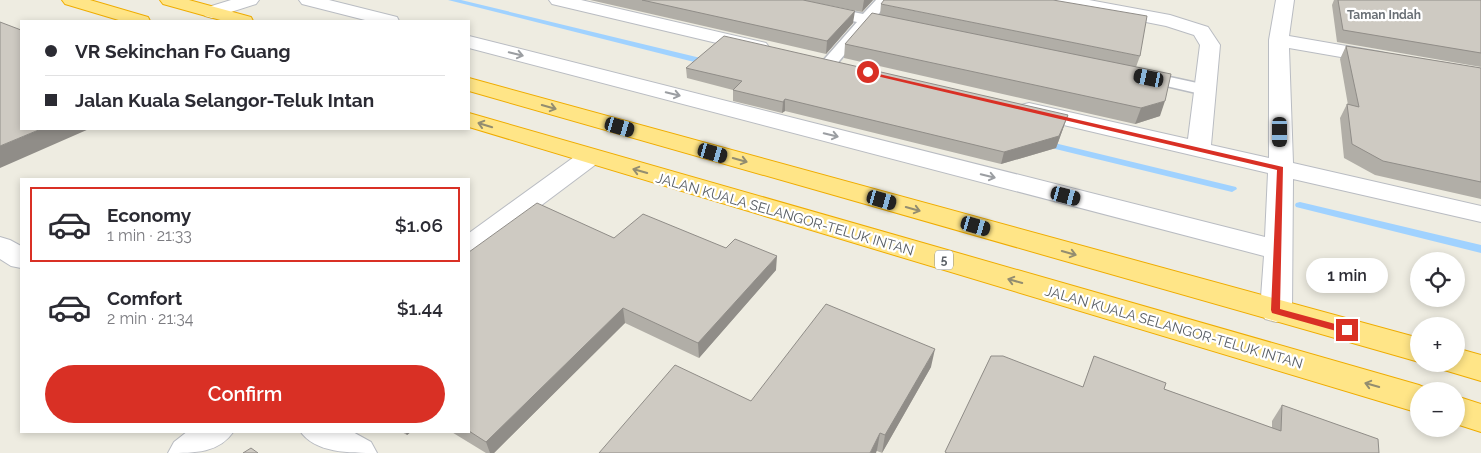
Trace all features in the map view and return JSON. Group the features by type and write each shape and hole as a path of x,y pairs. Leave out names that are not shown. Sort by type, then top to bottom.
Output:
{"highway":[{"path":"70,0 138,20"},
{"path":"169,0 240,20"},
{"path":"470,84 1410,347"},
{"name":"JALAN KUALA SELANGOR-TELUK INTAN","path":"470,120 1410,396"},
{"path":"1465,364 1481,368"},
{"path":"1465,413 1481,418"}],"street":[{"path":"212,12 250,0"},
{"path":"308,0 386,20"},
{"path":"1060,0 1170,21 1201,31 1210,45 1199,149"},
{"path":"1276,310 1281,168 1279,40 1285,0"},
{"path":"566,1 781,52"},
{"path":"1279,40 1404,62"},
{"path":"470,42 1278,250"},
{"path":"1004,104 1481,214"},
{"path":"470,245 590,156"},
{"path":"0,246 20,258"},
{"path":"187,453 213,433"},
{"path":"322,433 358,453"}],"lane":[{"path":"773,0 905,27"},
{"path":"829,63 883,0"},
{"path":"1128,74 1205,90"}],"building":[{"path":"642,0 803,0 855,11 827,41"},
{"path":"884,0 1053,0 1147,16 1140,56 881,4"},
{"path":"1338,0 1481,0 1481,53 1343,30"},
{"path":"872,13 1171,74 1165,101 1141,108 845,44"},
{"path":"0,22 20,30 20,130 39,130 0,146"},
{"path":"724,36 1068,115 1059,136 1004,152 785,99 783,102 733,90 742,81 686,68"},
{"path":"1346,46 1481,68 1481,182 1383,161 1352,144 1347,104 1359,107"},
{"path":"537,203 614,238 643,214 726,248 735,239 777,256 698,343 623,308 486,442 470,432 470,251"},
{"path":"826,304 935,349 885,435 880,433 870,453 599,453 675,365 751,401"},
{"path":"991,356 1003,356 1083,387 1094,356 1166,383 1164,389 1281,431 1282,405 1378,439 1379,453 947,453 945,452"},
{"path":"251,448 258,453 243,453"}],"waterway":[{"path":"452,0 710,63"},
{"path":"1042,143 1232,189"},
{"path":"1300,205 1481,249"}],"district":[{"name":"Taman Indah","path":"1384,15"}],"route":[{"path":"868,72 1281,168 1276,310 1347,330"}]}
